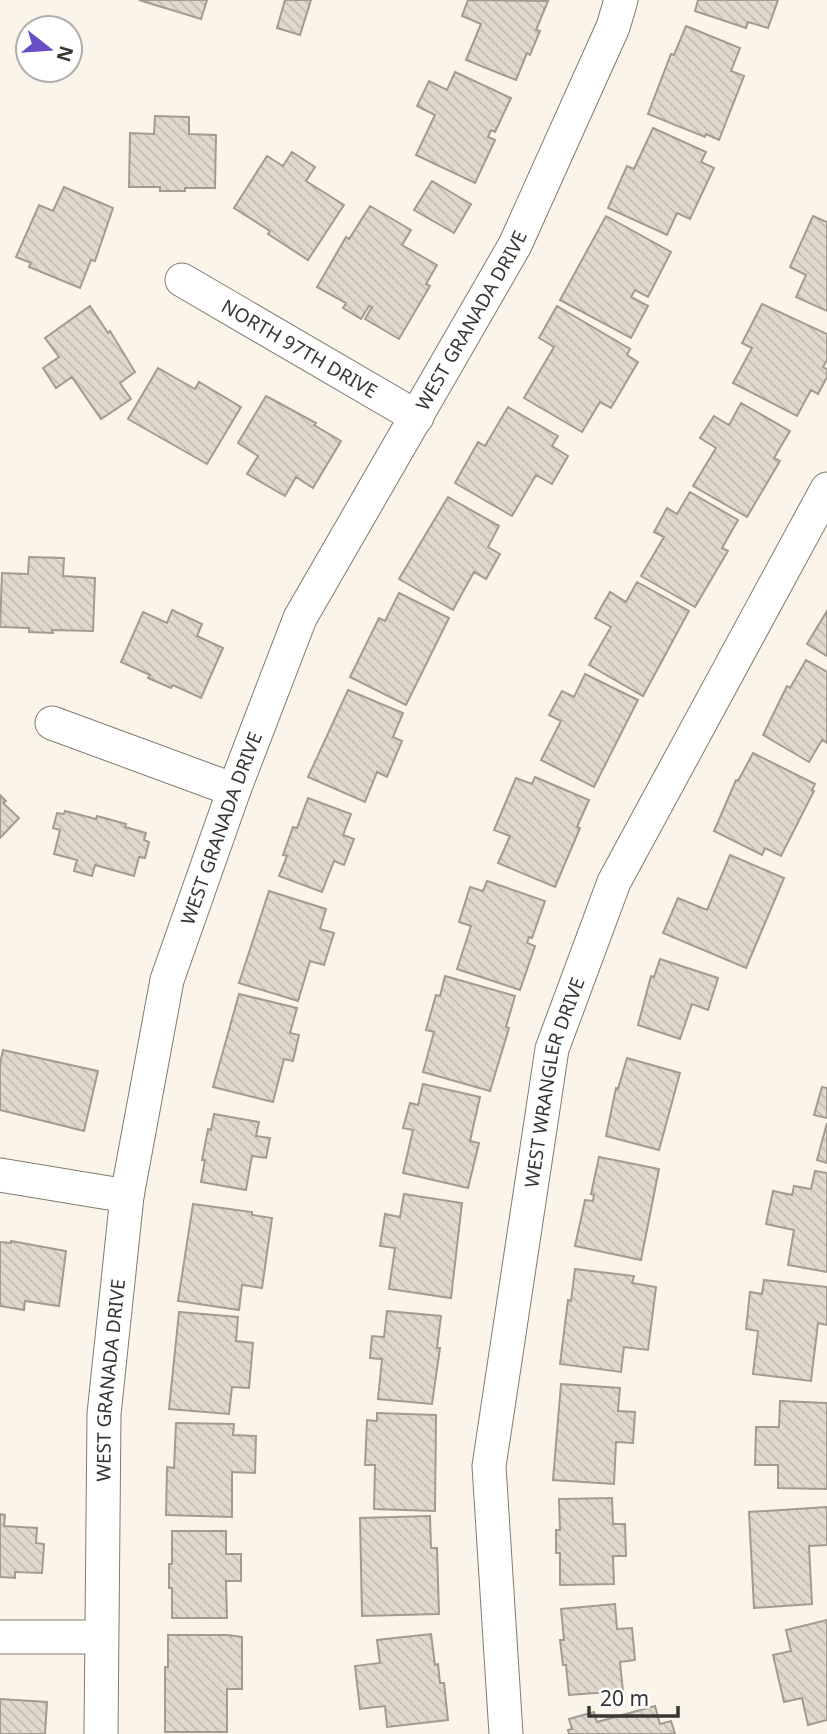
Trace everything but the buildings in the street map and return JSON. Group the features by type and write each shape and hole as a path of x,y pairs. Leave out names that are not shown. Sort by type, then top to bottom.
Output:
{"street":[{"name":"WEST GRANADA DRIVE","path":"101,1734 104,1415 127,1196 167,981 234,790 300,618 515,245 613,27 621,0"},
{"name":"NORTH 97TH DRIVE","path":"182,280 417,417"},
{"name":"WEST WRANGLER DRIVE","path":"506,1734 489,1466 552,1049 614,882 827,489"},
{"path":"52,723 234,790"},
{"path":"0,1175 127,1196"},
{"path":"0,1637 101,1637"}]}
